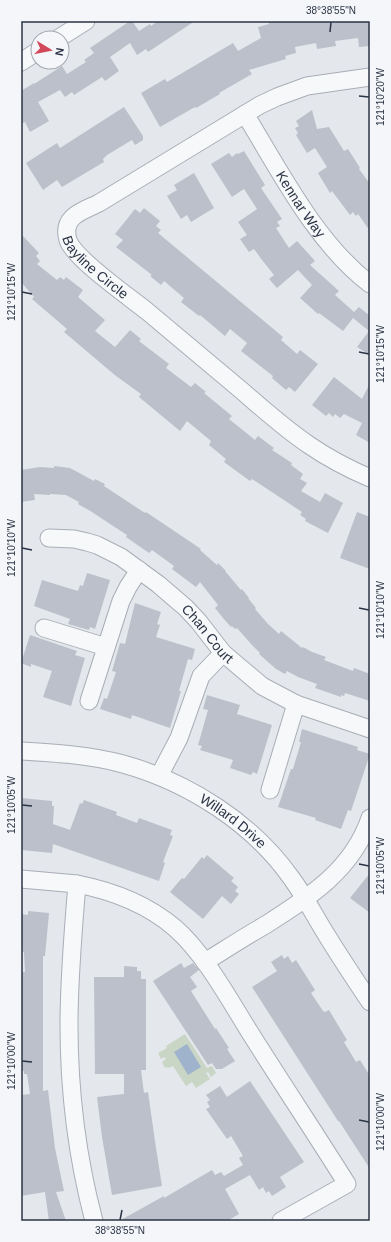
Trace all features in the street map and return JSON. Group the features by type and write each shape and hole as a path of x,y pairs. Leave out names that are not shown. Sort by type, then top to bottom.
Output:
{"street":[{"path":"70,31 86,21"},
{"path":"21,62 30,56"},
{"name":"Bayline Circle","path":"370,77 307,86 277,97 245,114 99,203 76,214 71,218 67,231 68,240 71,246 89,265 147,311 285,428 336,462 370,478"},
{"name":"Kennar Way","path":"245,114 301,205 321,233 342,258 370,284"},
{"name":"Chan Court","path":"49,538 74,538 98,545 121,557 172,595 199,622 223,653 262,686 296,704 370,729"},
{"path":"89,701 123,594 139,570"},
{"path":"44,628 106,647"},
{"path":"159,776 179,738 201,676 223,653"},
{"path":"270,790 296,704"},
{"name":"Willard Drive","path":"21,751 70,754 122,764 159,776 204,799 241,826 272,855 292,879 370,1002"},
{"path":"205,962 305,900 331,878 349,858 364,835 370,818"},
{"path":"21,879 77,884 97,888 133,901 160,916 177,929 205,962 347,1184 281,1221"},
{"path":"77,884 70,965 70,1080 79,1150 94,1221"}],"green space":[{"path":"185,1034 207,1068 212,1066 216,1073 211,1077 208,1072 206,1073 210,1079 196,1088 192,1082 186,1086 173,1066 165,1068 162,1062 166,1059 164,1057 161,1059 158,1053"}],"water":[{"path":"187,1044 201,1067 188,1075 174,1052"}],"building":[{"path":"130,21 132,21 139,31 158,21 195,21 148,52 146,49 137,55 130,43 110,57 119,71 105,81 102,77 74,95 72,92 65,97 60,90 38,102 49,121 30,132 25,122 21,124 21,91 56,70 64,70 67,74 86,62 84,60 94,53 90,48"},
{"path":"268,21 370,21 370,46 359,47 358,38 335,41 336,46 317,49 316,43 295,47 296,53 285,56 286,59 249,70 252,74 196,108 195,107 160,127 141,93 165,79 167,82 233,43 238,51 261,38 258,27 269,24"},
{"path":"124,107 143,136 143,140 135,145 132,140 107,155 103,159 104,162 62,187 57,180 43,190 26,163 57,143 60,148"},
{"path":"312,110 317,129 329,127 344,151 348,149 360,168 359,169 370,184 370,231 358,214 356,216 353,212 350,215 332,191 330,193 318,173 327,167 315,148 307,153 296,135 298,133 295,128 299,126 296,121"},
{"path":"244,151 265,185 261,188 282,219 277,222 280,226 276,228 289,248 297,241 315,261 310,265 339,291 335,295 354,312 359,307 370,316 370,355 357,347 369,331 353,318 343,331 319,313 318,314 300,298 312,285 298,270 277,288 269,279 274,275 254,249 249,252 240,239 247,235 238,222 257,209 244,189 232,197 211,164 229,153 232,157 237,153 238,154"},
{"path":"194,173 214,208 191,222 187,215 181,219 167,196 177,190 174,185"},
{"path":"144,208 160,221 156,226 161,230 158,233 283,337 281,340 297,354 300,350 318,364 295,392 289,387 286,390 272,378 273,376 241,351 247,343 230,329 225,336 200,315 199,316 181,302 184,298 164,281 161,285 150,276 152,275 116,247 123,240 115,234 135,209 140,213"},
{"path":"21,234 39,253 36,256 40,261 37,264 57,280 60,277 64,280 66,277 83,290 78,297 105,320 95,331 115,347 130,330 141,339 139,341 169,364 166,368 191,387 195,383 206,392 204,393 232,416 229,419 255,440 258,436 274,448 272,450 292,463 291,465 303,474 300,479 307,483 301,491 320,502 325,493 343,503 328,533 305,521 306,519 300,515 302,512 252,479 250,481 224,462 226,459 209,445 211,441 187,421 180,431 139,397 141,394 116,376 64,332 67,329 32,299 34,297 21,282"},
{"path":"334,377 362,399 370,383 370,443 356,435 362,423 344,414 340,418 335,414 333,417 329,413 326,416 312,405"},
{"path":"54,466 70,468 94,481 95,479 105,484 104,486 201,549 200,550 217,565 218,563 226,571 249,598 256,608 255,609 279,634 281,631 302,648 303,647 326,657 324,660 353,671 354,668 370,674 370,701 345,693 344,696 341,695 341,697 315,688 317,684 287,671 285,674 276,669 259,654 260,653 237,628 235,629 232,626 231,627 223,618 215,608 218,605 200,582 196,587 172,569 174,566 152,550 149,553 126,537 127,535 78,504 79,502 66,495 34,494 35,500 21,502 21,470 40,467 54,468"},
{"path":"357,512 370,517 370,569 340,558"},
{"path":"87,573 110,580 95,629 90,627 89,630 68,624 70,619 34,606 42,580 78,591 80,585 83,586"},
{"path":"135,603 161,612 157,624 160,625 156,637 195,649 192,660 188,659 179,691 181,691 170,728 132,715 131,719 100,709 104,698 107,699 116,672 112,671 120,643 125,644"},
{"path":"30,635 77,651 75,655 85,658 71,706 43,697 52,671 31,664 31,667 21,663"},
{"path":"207,695 240,705 237,714 272,725 257,774 253,772 251,775 230,768 233,760 200,750 202,746 198,745 208,710 203,709"},
{"path":"302,729 358,747 357,750 370,754 351,811 348,810 341,829 315,820 316,818 278,807 291,769 293,769 301,742 299,742"},
{"path":"21,798 52,801 52,806 54,806 53,824 70,830 80,803 82,804 84,800 117,812 116,815 137,823 139,818 172,830 170,835 173,836 163,862 165,863 159,881 53,844 52,853 21,850"},
{"path":"207,855 234,878 231,881 238,887 235,891 239,894 231,904 222,896 203,919 170,892 182,878 184,879 202,857 204,859"},
{"path":"370,873 370,913 350,898"},
{"path":"28,911 49,913 45,956 43,956 43,1091 48,1090 55,1148 64,1191 56,1192 66,1221 49,1221 45,1192 21,1196 21,1095 30,1094 27,1074 24,1074 24,1071 21,1071 21,972 25,972 24,952 21,951 21,914 28,915"},
{"path":"282,955 284,959 288,956 292,963 296,960 315,990 311,993 323,1011 325,1012 329,1010 347,1040 344,1042 356,1062 360,1060 370,1076 370,1169 252,987 277,971 271,962"},
{"path":"181,963 184,968 193,963 199,970 190,977 197,987 191,991 229,1048 227,1049 235,1061 222,1069 216,1069 212,1063 208,1065 153,981"},
{"path":"124,966 137,967 137,971 141,971 141,979 146,979 146,1070 141,1070 144,1093 148,1092 162,1186 112,1195 97,1097 124,1094 124,1074 95,1074 94,977 124,977"},
{"path":"250,1081 304,1162 280,1177 286,1187 272,1196 269,1191 266,1193 263,1187 259,1190 250,1175 225,1189 239,1214 227,1221 119,1221 164,1196 164,1198 212,1170 215,1175 221,1172 224,1176 243,1165 239,1158 243,1156 231,1136 227,1139 206,1109 210,1107 207,1102 210,1100 206,1095 220,1086 227,1097"}]}
